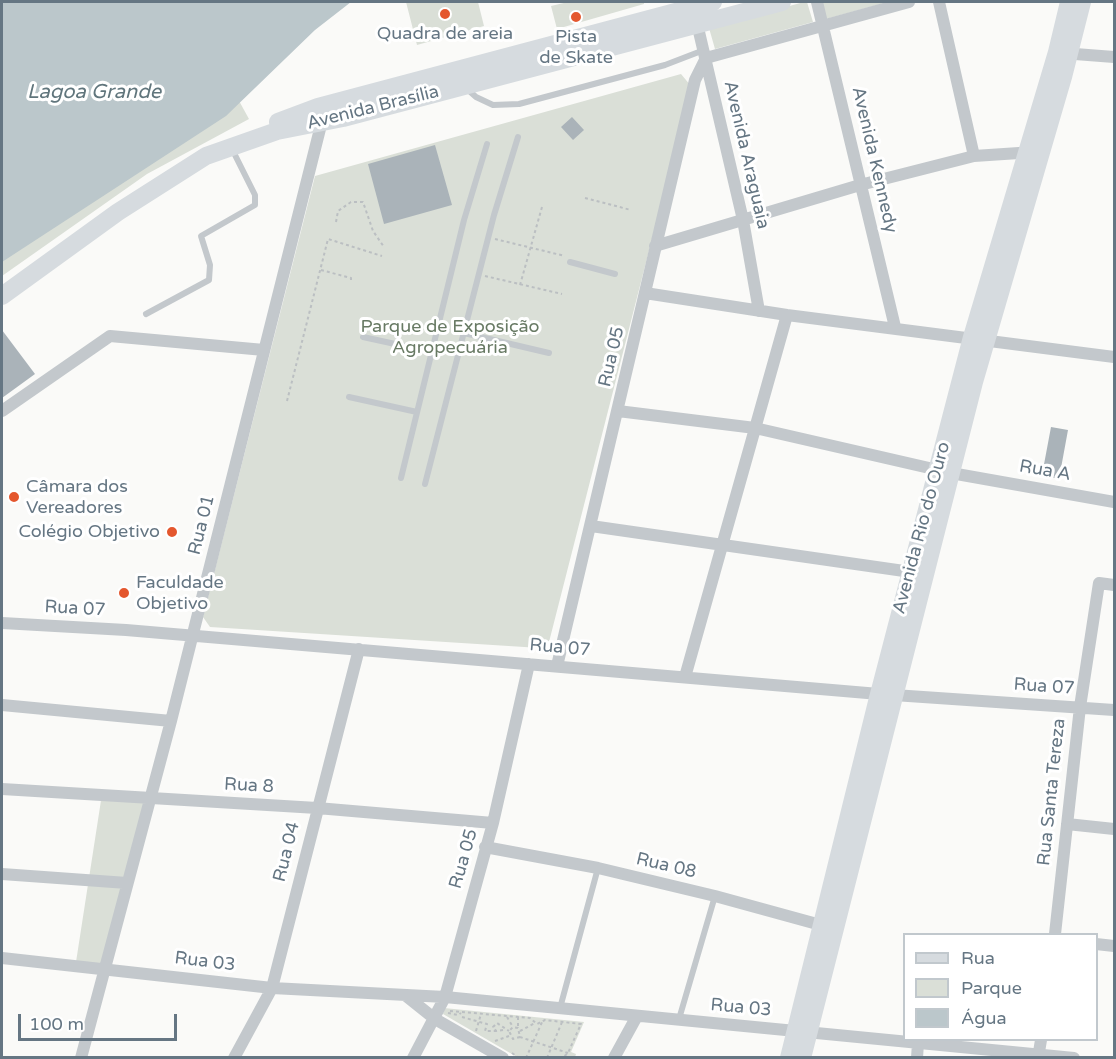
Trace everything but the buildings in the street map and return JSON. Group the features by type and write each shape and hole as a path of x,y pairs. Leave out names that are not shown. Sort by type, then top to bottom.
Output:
{"main road":[{"name":"Avenida Brasília","path":"695,16 713,2"},
{"name":"Avenida Brasília","path":"2,296 118,212 206,156 262,127 344,109 695,16 782,2"},
{"name":"Avenida Rio do Ouro","path":"1063,53 1069,2"},
{"name":"Avenida Rio do Ouro","path":"789,1058 801,1032 829,927 911,600 952,473 987,339 1000,265 1063,53 1082,2"},
{"name":"Avenida Rio do Ouro","path":"911,600 910,572 952,473"},
{"name":"Avenida Rio do Ouro","path":"801,1032 802,1058"}],"street":[{"name":"Avenida Kennedy","path":"817,2 895,327"},
{"path":"705,54 824,26 909,2"},
{"path":"939,2 974,156"},
{"name":"Avenida Araguaia","path":"695,16 743,219 759,311"},
{"path":"1063,53 1114,57"},
{"name":"Rua 05","path":"557,666 695,80 705,54"},
{"name":"Rua 01","path":"81,1058 193,636 322,112"},
{"path":"655,246 860,185 974,156 1034,152"},
{"path":"645,293 787,315 895,327 1114,357"},
{"path":"685,677 787,315"},
{"path":"2,411 110,336 264,350"},
{"name":"Rua A","path":"618,411 755,428 952,473 1114,502"},
{"path":"591,526 910,572"},
{"name":"Rua Santa Tereza","path":"1055,933 1080,707 1099,583 1114,585"},
{"name":"Rua 07","path":"2,623 193,636 886,694 1114,710"},
{"name":"Rua 04","path":"234,1058 272,988 359,649"},
{"name":"Rua 05","path":"413,1058 440,1016 493,823 529,664"},
{"path":"2,705 171,721"},
{"name":"Rua 8","path":"2,789 317,808 493,823"},
{"path":"1067,824 1114,829"},
{"name":"Rua 08","path":"486,847 598,868 715,896 829,927"},
{"path":"2,874 127,884"},
{"path":"1098,944 1114,946"},
{"name":"Rua 03","path":"2,958 272,988 445,997 1074,1058"},
{"path":"405,995 503,1058"},
{"path":"614,1058 637,1016"},
{"path":"1039,1056 1041,1041"},
{"path":"917,1058 918,1043"}],"lane":[{"path":"459,79 476,97 494,105 519,104 705,54"},
{"path":"426,484 479,274 518,137"},
{"path":"401,478 464,220 487,144"},
{"path":"146,314 209,280 210,265 201,236 204,232 255,205 255,195 230,145"},
{"path":"570,260 615,274"},
{"path":"464,333 549,353"},
{"path":"363,337 432,352"},
{"path":"349,397 417,412"},
{"path":"560,1008 598,868"},
{"path":"679,1020 715,896"}],"path":[{"path":"585,198 632,210"},
{"path":"336,222 338,212 351,202 363,202 373,231 384,247"},
{"path":"520,285 542,207"},
{"path":"489,238 570,260"},
{"path":"288,401 328,239 382,256"},
{"path":"321,270 351,280"},
{"path":"479,274 562,294"},
{"path":"440,1016 481,1014 530,1018 535,1023"},
{"path":"476,1032 481,1014"},
{"path":"440,1016 458,1021 460,1015"},
{"path":"460,1015 487,1024 495,1031"},
{"path":"493,1027 501,1024 505,1016"},
{"path":"505,1016 513,1027 519,1030"},
{"path":"518,1017 520,1037"},
{"path":"519,1030 543,1020 581,1024 568,1053 562,1058"},
{"path":"526,1058 543,1020"},
{"path":"548,1058 562,1022"},
{"path":"487,1024 485,1031 509,1031"},
{"path":"501,1024 503,1030"},
{"path":"509,1036 509,1031 513,1027"},
{"path":"509,1036 513,1039"},
{"path":"494,1041 509,1036"},
{"path":"513,1039 520,1037 568,1053"},
{"path":"511,1045 513,1039"}],"green space":[{"name":"Quadra de areia","path":"406,2 478,2 484,26 417,45"},
{"name":"Pista de Skate","path":"568,2 644,2 644,4 557,29 551,6"},
{"path":"807,2 813,22 715,49 709,28"},
{"path":"821,2 888,2 826,19"},
{"name":"Parque de Exposição Agropecuária","path":"681,74 691,86 549,642 540,648 210,627 203,617 315,176"},
{"path":"238,99 249,119 147,174 2,276 2,254"},
{"path":"102,794 149,798 102,964 76,962"},
{"path":"444,1008 584,1022 571,1052 576,1054 575,1057 517,1057 443,1014"}],"water":[{"name":"Lagoa Grande","path":"2,2 351,2 315,30 226,116 2,262"}],"place":[{"name":"Quadra de areia","path":"445,14"},
{"name":"Pista de Skate","path":"576,17"},
{"name":"Câmara dos Vereadores","path":"14,497"},
{"name":"Colégio Objetivo","path":"172,532"},
{"name":"Faculdade Objetivo","path":"124,593"}]}
